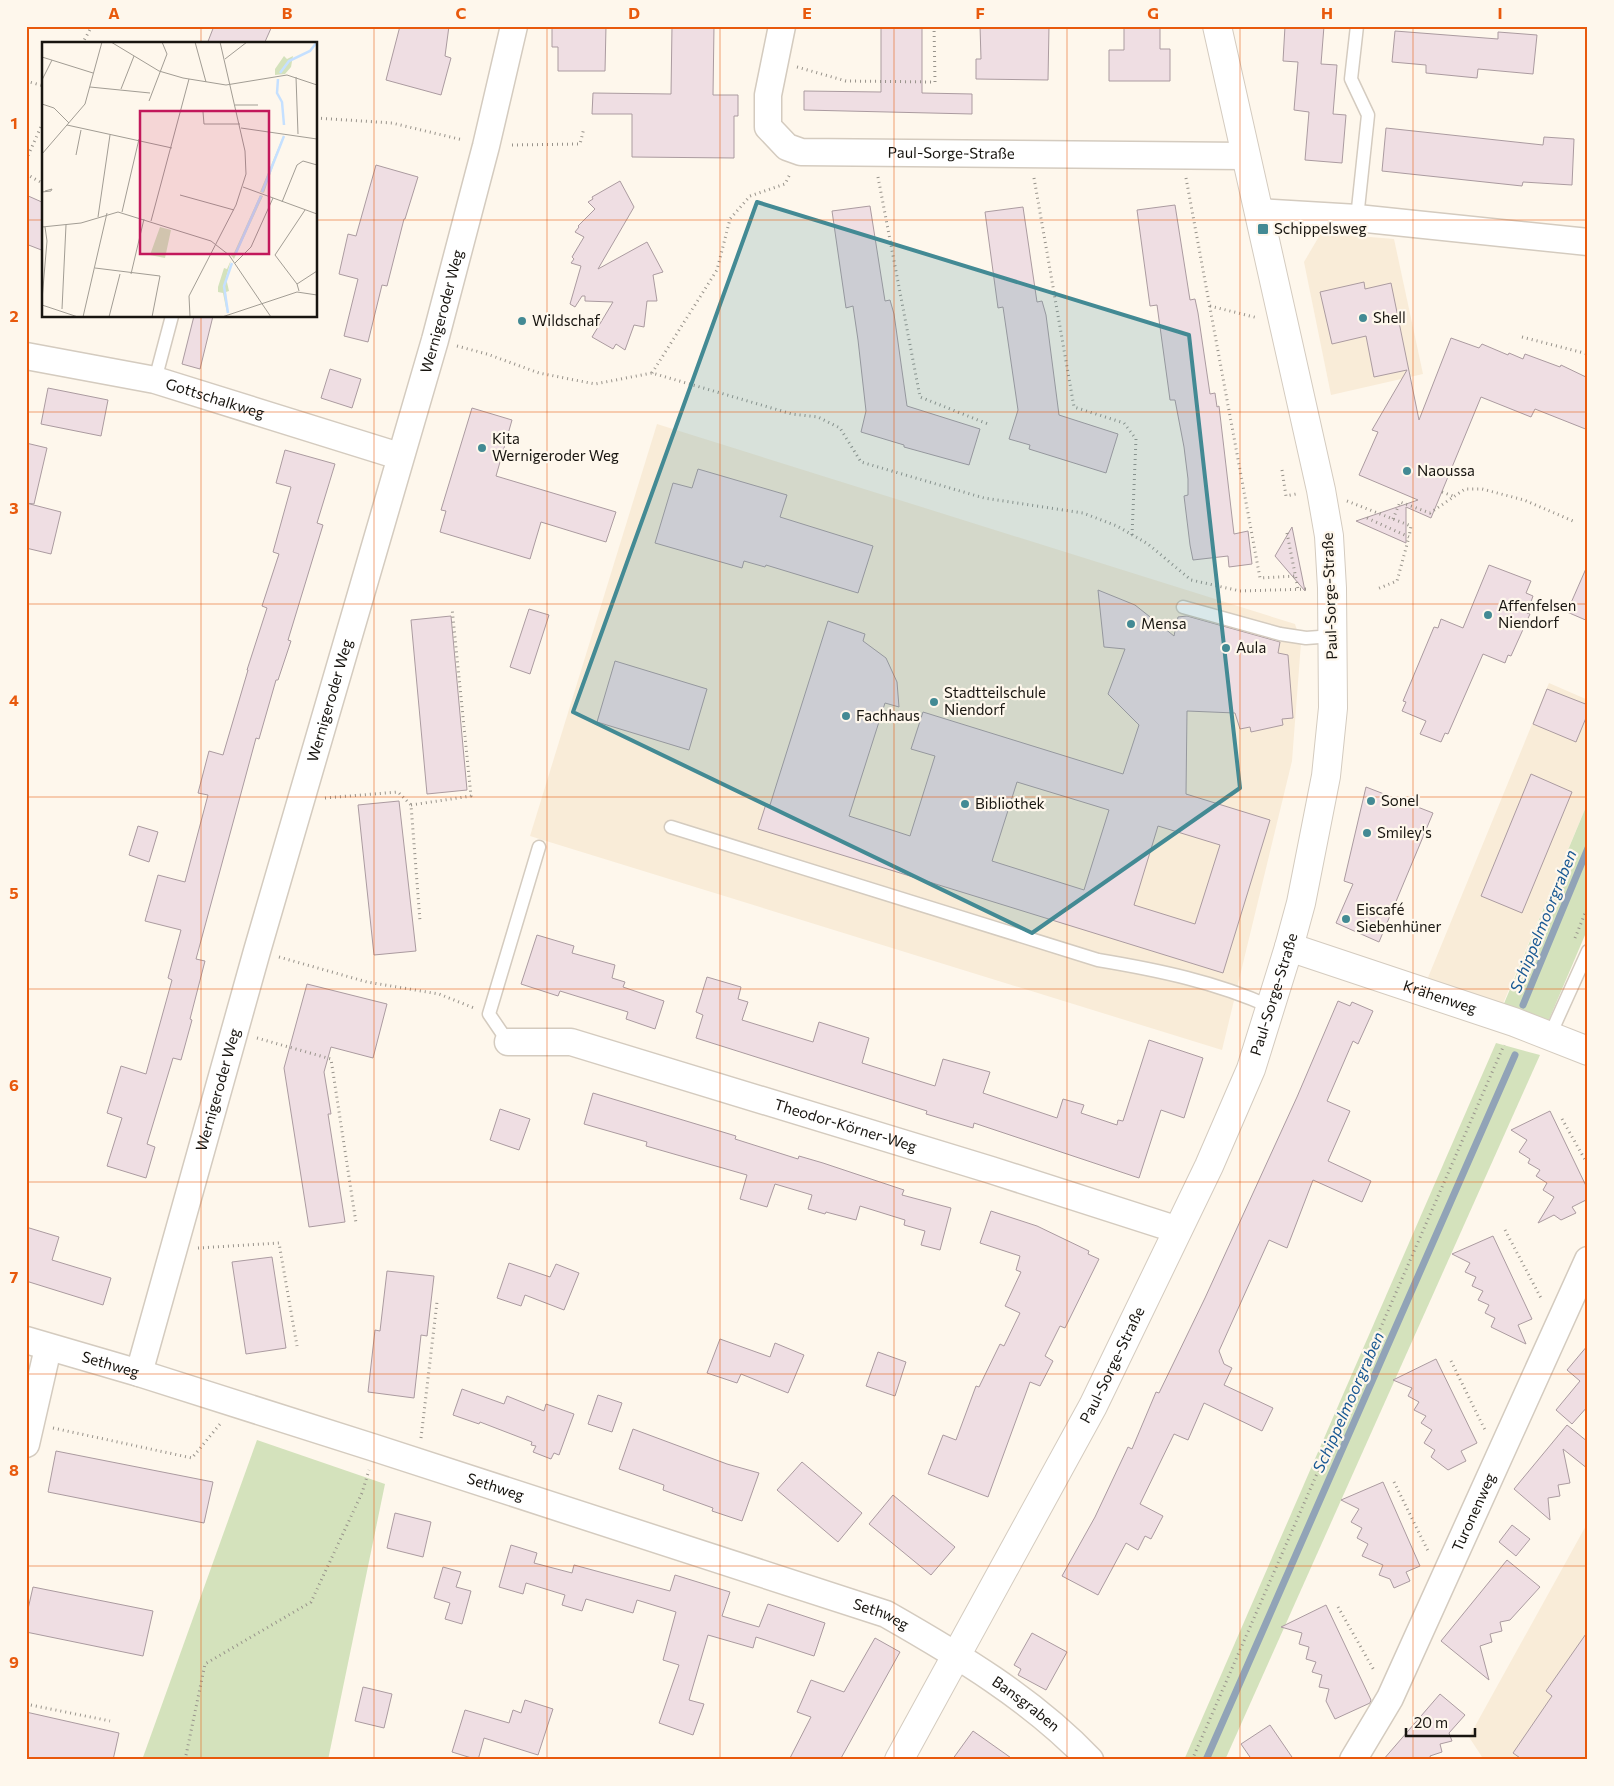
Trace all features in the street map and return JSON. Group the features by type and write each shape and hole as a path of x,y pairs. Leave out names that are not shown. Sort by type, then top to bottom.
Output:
{"street":[{"name":"Wernigeroder Weg","path":"139,1373 257,951 434,340 486,146 514,26"},
{"name":"Paul-Sorge-Straße","path":"782,26 768,95 768,127 787,147 801,152 1246,156"},
{"name":"Paul-Sorge-Straße","path":"899,1760 1093,1406 1178,1230 1251,1069 1290,948 1301,903 1326,776 1333,708 1332,588 1328,536 1321,490 1217,26"},
{"path":"1259,212 1357,218 1588,242"},
{"name":"Gottschalkweg","path":"26,356 154,380 399,456"},
{"name":"Krähenweg","path":"1290,948 1514,1022 1588,1051"},
{"name":"Theodor-Körner-Weg","path":"508,1042 571,1042 991,1170 1178,1230"},
{"name":"Turonenweg","path":"1353,1760 1390,1698 1588,1260"},
{"path":"28,1434 37,1344"},
{"name":"Sethweg","path":"37,1344 139,1373 237,1404 886,1614 956,1655"},
{"name":"Bansgraben","path":"956,1655 1024,1702 1074,1743 1090,1760"}],"lane":[{"path":"1357,26 1351,79 1368,115 1357,218"},
{"path":"154,380 171,318"},
{"path":"1183,607 1280,634 1306,638 1333,636"},
{"path":"671,827 1098,960 1163,970 1243,994 1271,1008"},
{"path":"508,1042 489,1014 539,847"},
{"path":"1550,1035 1588,951"}],"path":[{"path":"83,42 92,26"},
{"path":"775,61 846,81 935,82 934,26"},
{"path":"26,81 42,85"},
{"path":"318,118 392,123 486,146 580,144 584,128"},
{"path":"26,160 42,124"},
{"path":"652,373 717,270 730,218 750,196 785,184 801,152"},
{"path":"873,153 920,396 988,424"},
{"path":"1030,155 1074,407 1124,423 1136,439 1132,535"},
{"path":"1182,156 1260,578 1295,576"},
{"path":"26,174 42,183"},
{"path":"1210,306 1284,325"},
{"path":"1522,337 1588,354"},
{"path":"434,340 488,354 539,373 595,384 652,373 792,414 818,417 840,428 862,462 984,498 1083,514 1117,526 1148,544 1191,580 1240,591 1332,588"},
{"path":"1393,519 1400,502 1430,514 1448,503 1453,496 1465,489 1482,489 1524,500 1573,521"},
{"path":"1442,492 1453,496"},
{"path":"1367,518 1409,537 1397,581 1377,589"},
{"path":"1287,533 1298,589"},
{"path":"411,805 471,796 452,608"},
{"path":"302,799 398,792 411,805 420,921"},
{"path":"257,951 367,982 439,994 489,1014"},
{"path":"1192,1760 1514,1022"},
{"path":"234,1032 331,1059 356,1223"},
{"path":"1562,1119 1588,1165"},
{"path":"1506,1230 1557,1329"},
{"path":"173,1249 280,1243 297,1346"},
{"path":"418,1462 437,1302"},
{"path":"1451,1361 1498,1458"},
{"path":"28,1434 192,1458 237,1404"},
{"path":"184,1760 205,1664 311,1602 362,1493 375,1448"},
{"path":"1394,1482 1443,1581"},
{"path":"1338,1607 1390,1698"},
{"path":"26,1704 110,1721"}],"highlighted area":[{"path":"757,202 1189,335 1240,788 1032,933 573,712"}],"shaded area":[{"name":"Shell","path":"1321,233 1394,239 1423,374 1331,395 1304,262"},
{"name":"Stadtteilschule Niendorf","path":"657,424 1295,624 1301,643 1292,761 1222,1050 530,836"},
{"path":"1549,683 1588,700 1588,802 1502,1006 1427,980"},
{"path":"1588,1522 1588,1760 1484,1760 1469,1737"}],"green space":[{"path":"1588,802 1588,928 1548,1022 1503,1006"},
{"path":"1496,1043 1540,1055 1225,1760 1184,1760"},
{"path":"257,1440 385,1484 328,1760 142,1760"}],"building":[{"path":"214,26 272,26 265,42 208,42"},
{"path":"400,26 449,26 445,56 451,58 441,95 386,80"},
{"path":"552,26 606,26 605,71 558,71 558,47 552,47"},
{"path":"672,26 714,26 713,95 738,95 738,116 734,116 734,158 632,157 632,114 592,114 593,93 671,94"},
{"path":"881,26 922,26 922,93 972,94 972,114 804,110 804,91 881,92"},
{"path":"980,26 1049,26 1048,80 976,79 976,59 981,59"},
{"path":"1124,26 1160,26 1160,49 1170,49 1170,81 1109,81 1109,50 1124,50"},
{"path":"1285,26 1324,26 1321,64 1337,65 1333,114 1346,115 1342,163 1305,160 1309,112 1294,110 1298,62 1283,61"},
{"path":"1395,31 1498,39 1498,32 1537,35 1533,74 1478,69 1477,78 1426,73 1426,65 1392,62"},
{"path":"1386,128 1543,145 1544,137 1574,139 1572,185 1523,182 1522,186 1382,171"},
{"path":"376,165 418,177 404,219 387,286 382,285 368,342 344,336 358,279 339,274 348,234 356,236"},
{"path":"620,181 634,207 598,269 647,242 663,272 653,275 657,301 647,301 644,327 634,325 625,350 616,344 613,349 592,337 613,302 585,301 585,296 582,296 575,307 570,304 581,266 571,263 574,259 572,257 584,237 575,232 578,226 595,209 588,202 593,199 592,197"},
{"path":"26,195 42,202 42,250 26,244"},
{"path":"1175,205 1190,300 1195,299 1198,313 1210,394 1215,393 1217,407 1219,406 1234,534 1248,531 1252,564 1229,567 1228,556 1193,560 1184,496 1188,495 1188,479 1184,447 1175,400 1170,400 1157,305 1150,306 1137,210"},
{"path":"870,206 885,301 890,300 894,314 907,406 980,429 969,465 904,447 904,445 861,432 866,411 858,340 853,306 846,308 832,211"},
{"path":"1023,207 1037,302 1042,301 1046,315 1059,415 1118,434 1106,473 1029,449 1030,445 1009,439 1018,410 1003,307 998,308 985,212"},
{"path":"1364,282 1365,289 1391,283 1419,420 1451,338 1479,348 1482,344 1523,359 1525,354 1560,367 1561,365 1588,378 1588,430 1535,409 1531,417 1481,397 1431,518 1406,507 1406,543 1356,521 1418,500 1359,475 1378,432 1372,430 1407,370 1374,377 1366,336 1332,344 1320,292"},
{"path":"194,318 213,318 200,369 182,364"},
{"path":"330,369 361,379 352,408 321,398"},
{"path":"48,388 108,400 101,436 41,424"},
{"path":"472,408 512,420 496,476 616,512 606,542 541,522 530,559 440,532 446,511 441,510"},
{"path":"26,443 47,448 34,504 26,503"},
{"path":"285,450 335,464 317,523 323,525 288,640 291,641 278,680 276,680 259,739 256,738 196,959 205,961 181,1060 173,1058 147,1144 155,1147 146,1178 107,1166 122,1118 107,1113 121,1066 146,1074 172,980 168,978 181,930 145,921 158,875 185,882 208,795 198,793 209,751 223,755 267,608 262,606 279,554 273,552 291,487 276,483"},
{"path":"698,469 787,495 780,517 873,546 858,593 766,565 765,567 744,561 742,568 655,543 673,483 692,488"},
{"path":"26,503 61,512 51,554 26,548"},
{"path":"1292,527 1305,591 1275,556"},
{"path":"1588,564 1588,621 1567,612"},
{"path":"1489,565 1531,581 1526,593 1533,596 1527,613 1530,614 1511,656 1508,655 1505,663 1483,654 1448,734 1445,733 1441,742 1420,734 1426,721 1402,711 1406,702 1403,701 1434,627 1438,628 1441,619 1463,628"},
{"path":"1098,590 1135,605 1174,636 1178,617 1187,616 1280,642 1278,653 1288,655 1293,718 1282,719 1283,725 1251,732 1250,727 1240,729 1235,713 1187,711 1186,794 1270,820 1223,973 758,829 766,804 770,805 828,621 865,634 863,641 886,658 897,682 899,707 885,703 849,816 910,836 935,756 911,749 923,712 1123,774 1139,725 1108,694 1125,649 1104,647","holes":["1017,782 1109,810 1084,890 992,861","1158,826 1220,845 1195,924 1134,905"]},
{"path":"529,609 549,615 530,674 510,667"},
{"path":"451,616 467,790 427,794 411,620"},
{"path":"615,661 707,689 689,750 597,722"},
{"path":"1547,689 1588,705 1588,713 1576,742 1533,724"},
{"path":"1531,774 1572,792 1522,913 1481,896"},
{"path":"1366,787 1433,813 1379,942 1336,923 1353,884 1344,881"},
{"path":"399,801 416,951 374,955 358,805"},
{"path":"138,826 158,832 149,862 129,855"},
{"path":"537,935 574,946 572,953 615,965 612,978 625,982 623,987 664,1001 655,1029 626,1019 628,1012 560,991 558,996 521,984"},
{"path":"707,977 741,987 738,999 748,1002 742,1020 813,1042 819,1022 869,1038 862,1063 935,1086 943,1059 990,1072 983,1093 1057,1118 1063,1099 1084,1105 1081,1113 1117,1125 1118,1120 1123,1121 1149,1040 1203,1058 1184,1118 1161,1110 1139,1178 974,1123 973,1128 926,1114 927,1111 696,1038 703,1015 696,1012"},
{"path":"307,984 387,1004 373,1058 331,1047 324,1072 331,1114 328,1114 345,1222 309,1227 284,1068"},
{"path":"1338,1001 1350,1006 1352,1002 1373,1011 1358,1044 1353,1041 1327,1101 1350,1111 1328,1161 1371,1181 1362,1202 1313,1180 1287,1248 1269,1240 1219,1351 1224,1364 1232,1368 1224,1385 1273,1408 1262,1431 1204,1403 1188,1440 1174,1434 1140,1504 1163,1516 1151,1539 1145,1536 1138,1550 1126,1543 1098,1595 1062,1576 1095,1517 1128,1447 1132,1449 1156,1392 1159,1393 1205,1298 1297,1097"},
{"path":"593,1093 736,1136 735,1139 798,1159 799,1156 823,1163 904,1190 902,1195 951,1208 940,1250 921,1245 925,1231 904,1225 905,1220 860,1206 856,1220 826,1212 825,1214 808,1209 812,1195 775,1184 767,1207 740,1199 747,1175 646,1146 647,1142 584,1124"},
{"path":"500,1109 530,1119 519,1150 490,1140"},
{"path":"1550,1111 1588,1190 1588,1199 1572,1207 1576,1213 1561,1220 1554,1215 1538,1223 1554,1197 1543,1190 1547,1183 1536,1176 1540,1170 1528,1163 1530,1159 1519,1152 1527,1140 1511,1130"},
{"path":"991,1211 1037,1226 1089,1251 1088,1254 1099,1259 1065,1328 1060,1326 1045,1356 1053,1361 1040,1386 1030,1382 988,1497 928,1474 943,1435 956,1440 976,1386 979,1387 1000,1344 1004,1346 1020,1313 1005,1306 1021,1272 1016,1270 1020,1256 980,1243"},
{"path":"26,1227 59,1237 52,1260 111,1278 103,1305 26,1281"},
{"path":"1493,1236 1532,1319 1518,1325 1526,1344 1491,1327 1495,1318 1485,1313 1489,1305 1478,1300 1483,1291 1472,1286 1476,1277 1465,1272 1470,1263 1452,1254"},
{"path":"272,1257 286,1348 246,1354 232,1262"},
{"path":"509,1263 550,1277 556,1264 579,1273 564,1310 525,1295 521,1306 497,1298"},
{"path":"387,1271 434,1276 427,1336 421,1335 414,1398 368,1392 375,1330 380,1331"},
{"path":"720,1339 770,1357 775,1343 804,1355 788,1393 741,1374 737,1383 707,1373"},
{"path":"1588,1345 1588,1406 1572,1424 1556,1410 1580,1381 1567,1370"},
{"path":"878,1352 906,1362 895,1396 866,1386"},
{"path":"1436,1359 1477,1443 1461,1451 1466,1461 1448,1470 1431,1457 1435,1450 1424,1443 1432,1430 1421,1423 1426,1416 1414,1410 1419,1402 1408,1396 1412,1388 1393,1380"},
{"path":"462,1389 504,1404 507,1396 544,1411 546,1404 574,1414 559,1455 554,1453 551,1459 533,1452 536,1446 531,1445 532,1442 480,1422 479,1424 453,1415"},
{"path":"598,1395 622,1403 612,1432 588,1424"},
{"path":"1567,1425 1588,1442 1588,1469 1563,1449 1570,1483 1558,1485 1560,1496 1548,1498 1550,1520 1514,1489"},
{"path":"633,1429 727,1464 759,1473 742,1521 712,1511 713,1508 663,1490 664,1485 619,1469"},
{"path":"56,1451 213,1482 204,1523 48,1492"},
{"path":"802,1462 862,1513 838,1542 777,1490"},
{"path":"1383,1482 1420,1566 1406,1572 1410,1581 1394,1588 1390,1579 1379,1575 1383,1565 1362,1556 1368,1544 1357,1538 1362,1528 1351,1522 1359,1509 1341,1500"},
{"path":"893,1495 955,1547 931,1575 869,1524"},
{"path":"395,1513 431,1522 423,1557 387,1548"},
{"path":"1512,1525 1530,1539 1516,1556 1499,1542"},
{"path":"511,1545 537,1553 534,1563 572,1573 574,1565 670,1591 675,1575 730,1592 722,1616 759,1627 768,1604 825,1623 814,1656 756,1637 753,1648 708,1635 689,1700 704,1704 693,1735 659,1723 679,1665 663,1660 676,1612 637,1600 633,1613 586,1599 582,1611 562,1605 565,1595 526,1583 523,1594 499,1587"},
{"path":"1507,1560 1540,1587 1510,1620 1500,1622 1502,1631 1490,1634 1492,1642 1480,1646 1489,1680 1441,1641"},
{"path":"443,1567 461,1572 456,1587 471,1591 462,1624 445,1619 450,1603 434,1598"},
{"path":"33,1587 153,1611 143,1656 26,1632 26,1618"},
{"path":"1326,1605 1371,1700 1370,1703 1335,1719 1326,1701 1329,1689 1319,1687 1322,1675 1312,1672 1316,1662 1306,1659 1309,1647 1299,1644 1302,1633 1281,1627"},
{"path":"1588,1631 1588,1760 1523,1760 1513,1753 1552,1696 1546,1691"},
{"path":"1032,1633 1067,1652 1046,1690 1018,1675 1021,1669 1014,1665"},
{"path":"875,1638 900,1652 840,1760 789,1760 811,1717 797,1712 811,1680 844,1692"},
{"path":"363,1687 392,1694 384,1728 355,1721"},
{"path":"1440,1694 1465,1715 1449,1733 1452,1741 1440,1744 1442,1752 1430,1756 1431,1760 1383,1760"},
{"path":"525,1700 553,1709 538,1755 484,1738 478,1760 452,1752 465,1710 509,1723 513,1710 521,1713"},
{"path":"26,1712 119,1733 113,1760 26,1760"},
{"path":"1270,1725 1294,1760 1252,1760 1241,1744"},
{"path":"973,1731 1014,1760 952,1760"}],"waterway":[{"name":"Schippelmoorgraben","path":"1523,1005 1588,848"},
{"name":"Schippelmoorgraben","path":"1206,1760 1515,1055"}],"place":[{"name":"Schippelsweg","path":"1263,229"},
{"name":"Shell","path":"1363,318"},
{"name":"Wildschaf","path":"522,321"},
{"name":"Kita Wernigeroder Weg","path":"482,448"},
{"name":"Naoussa","path":"1407,471"},
{"name":"Affenfelsen Niendorf","path":"1488,615"},
{"name":"Mensa","path":"1131,624"},
{"name":"Aula","path":"1226,648"},
{"name":"Stadtteilschule Niendorf","path":"934,702"},
{"name":"Fachhaus","path":"846,716"},
{"name":"Sonel","path":"1371,801"},
{"name":"Bibliothek","path":"965,804"},
{"name":"Smiley's","path":"1367,833"},
{"name":"Eiscafé Siebenhüner","path":"1346,919"}]}
